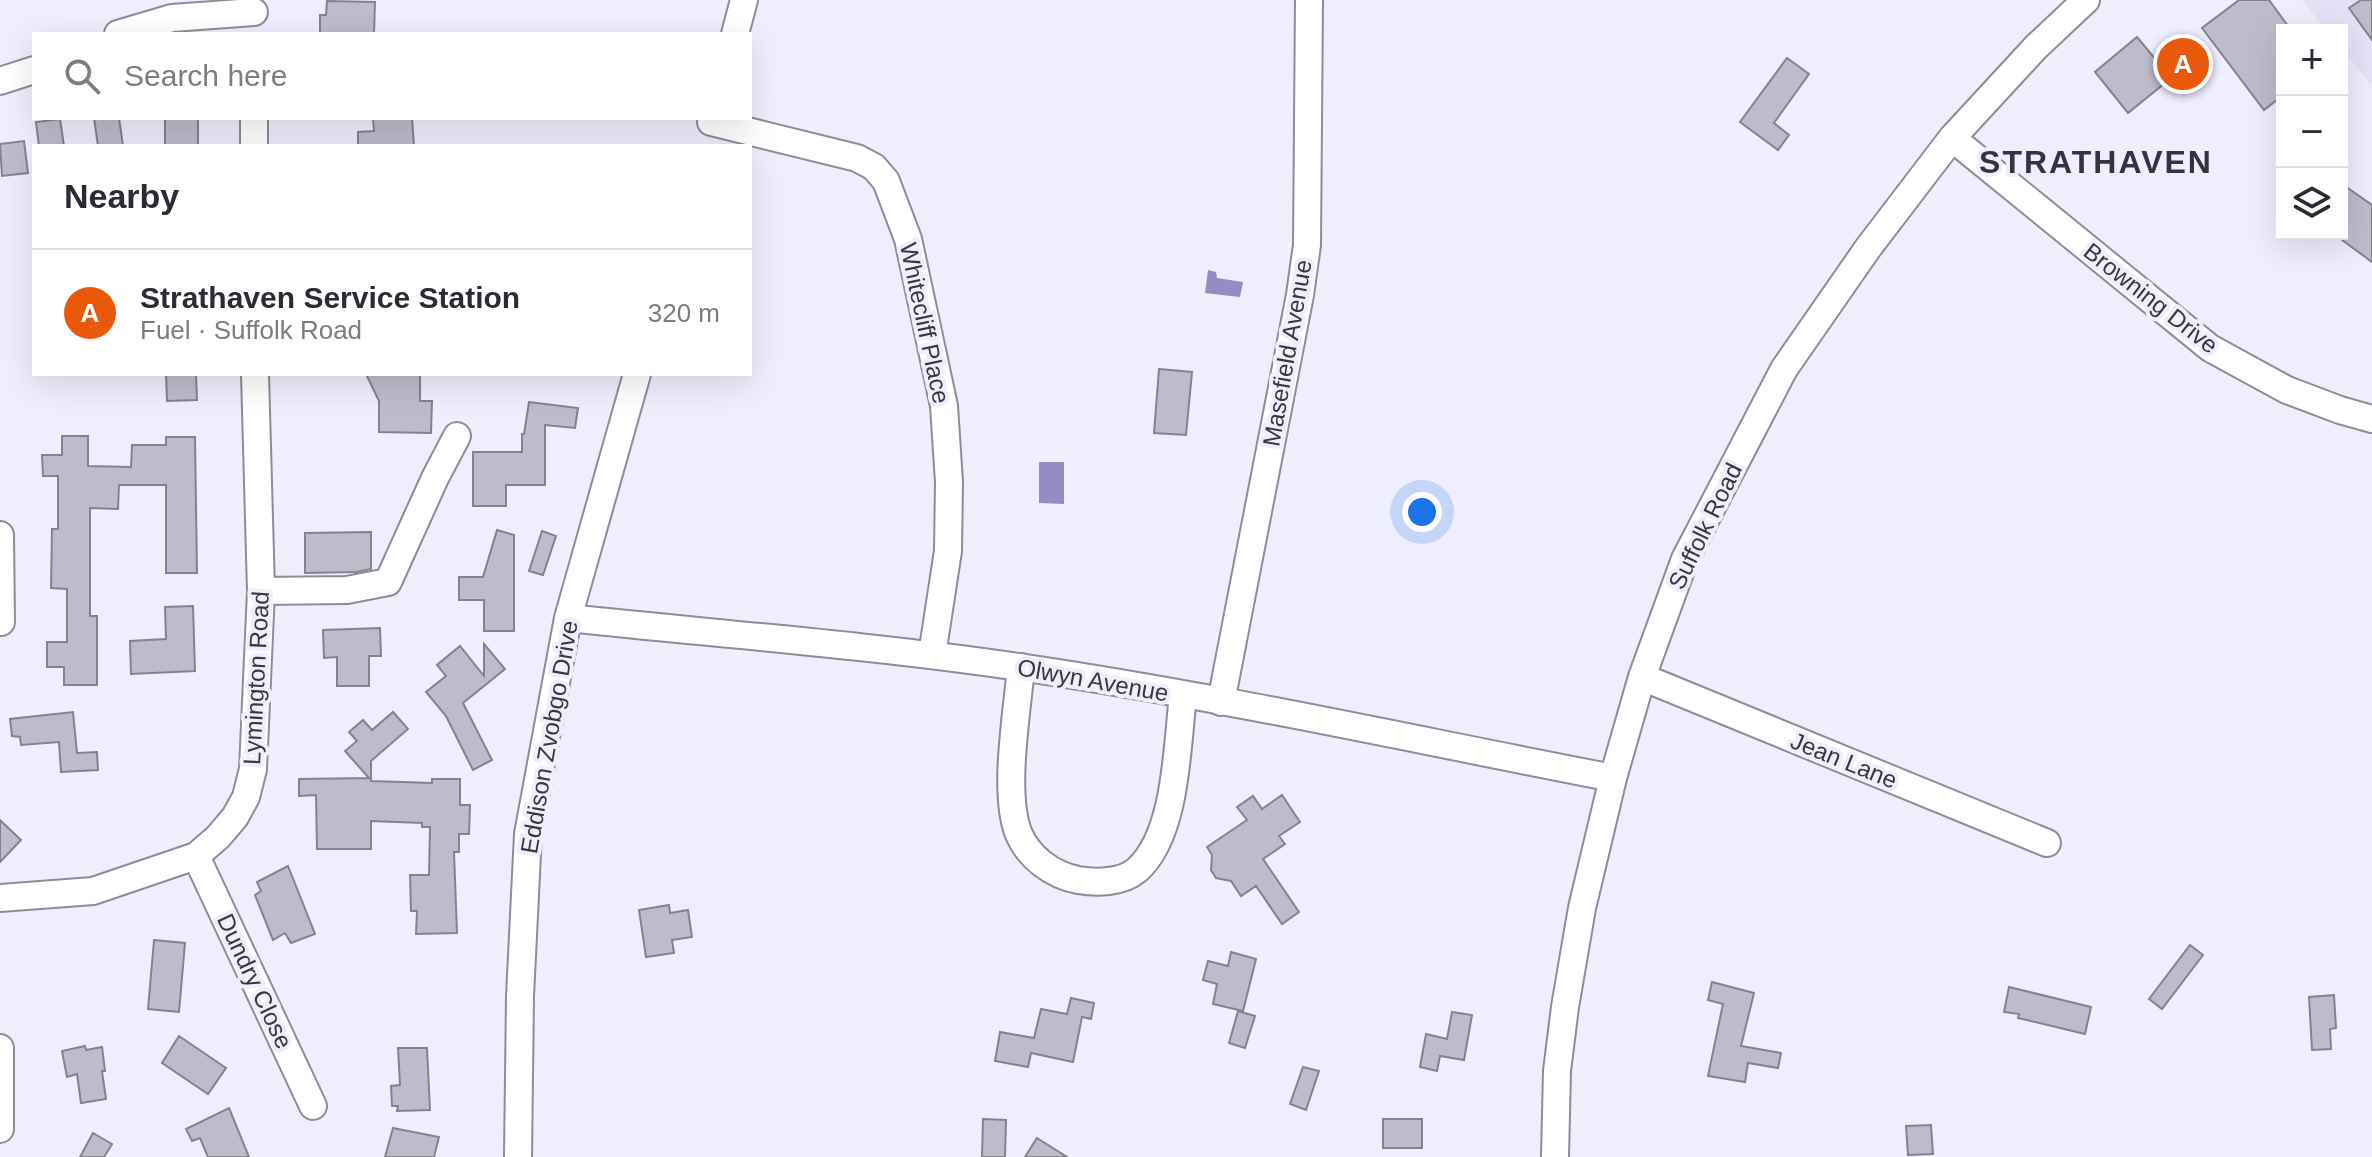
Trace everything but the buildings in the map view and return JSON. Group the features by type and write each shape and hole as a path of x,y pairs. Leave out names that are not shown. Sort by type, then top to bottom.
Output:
{"street":[{"path":"736,32 744,0"},
{"name":"Masefield Avenue","path":"1221,702 1307,245 1309,0"},
{"name":"Suffolk Road","path":"1555,1157 1557,1071 1582,908 1613,778 1642,677 1685,559 1784,369 1868,248 1952,138 2036,47 2086,0"},
{"path":"125,32 172,18 254,15"},
{"path":"0,81 32,71"},
{"path":"254,120 254,144"},
{"name":"Whitecliff Place","path":"709,129 857,158 874,167 886,181 908,239 944,406 949,482 948,551 932,655"},
{"name":"Browning Drive","path":"1952,138 2210,348 2287,390 2372,419"},
{"name":"Lymington Road","path":"0,898 93,891 196,856 218,837 246,797 253,769 261,591 255,376"},
{"name":"Eddison Zvobgo Drive","path":"518,1157 520,996 528,834 568,618 636,376"},
{"path":"261,591 347,590 388,582 457,436"},
{"path":"0,535 1,622"},
{"name":"Olwyn Avenue","path":"568,618 1021,667 1221,702 1613,778"},
{"path":"1021,667 1011,795 1018,832 1032,856 1067,878 1088,881 1127,876 1137,870 1160,840 1172,787 1183,695"},
{"name":"Jean Lane","path":"1642,677 2047,843"},
{"name":"Dundry Close","path":"196,856 313,1106"},
{"path":"0,1048 0,1129"}],"shaded area":[{"path":"2302,0 2372,0 2372,86 2348,56 2348,24 2321,24"},
{"path":"1208,270 1216,272 1217,278 1243,282 1240,297 1205,293"},
{"path":"1039,462 1064,462 1064,504 1039,503"}],"place":[{"name":"Strathaven Service Station","path":"2183,64"}],"district":[{"name":"STRATHAVEN","path":"2096,162"}]}
